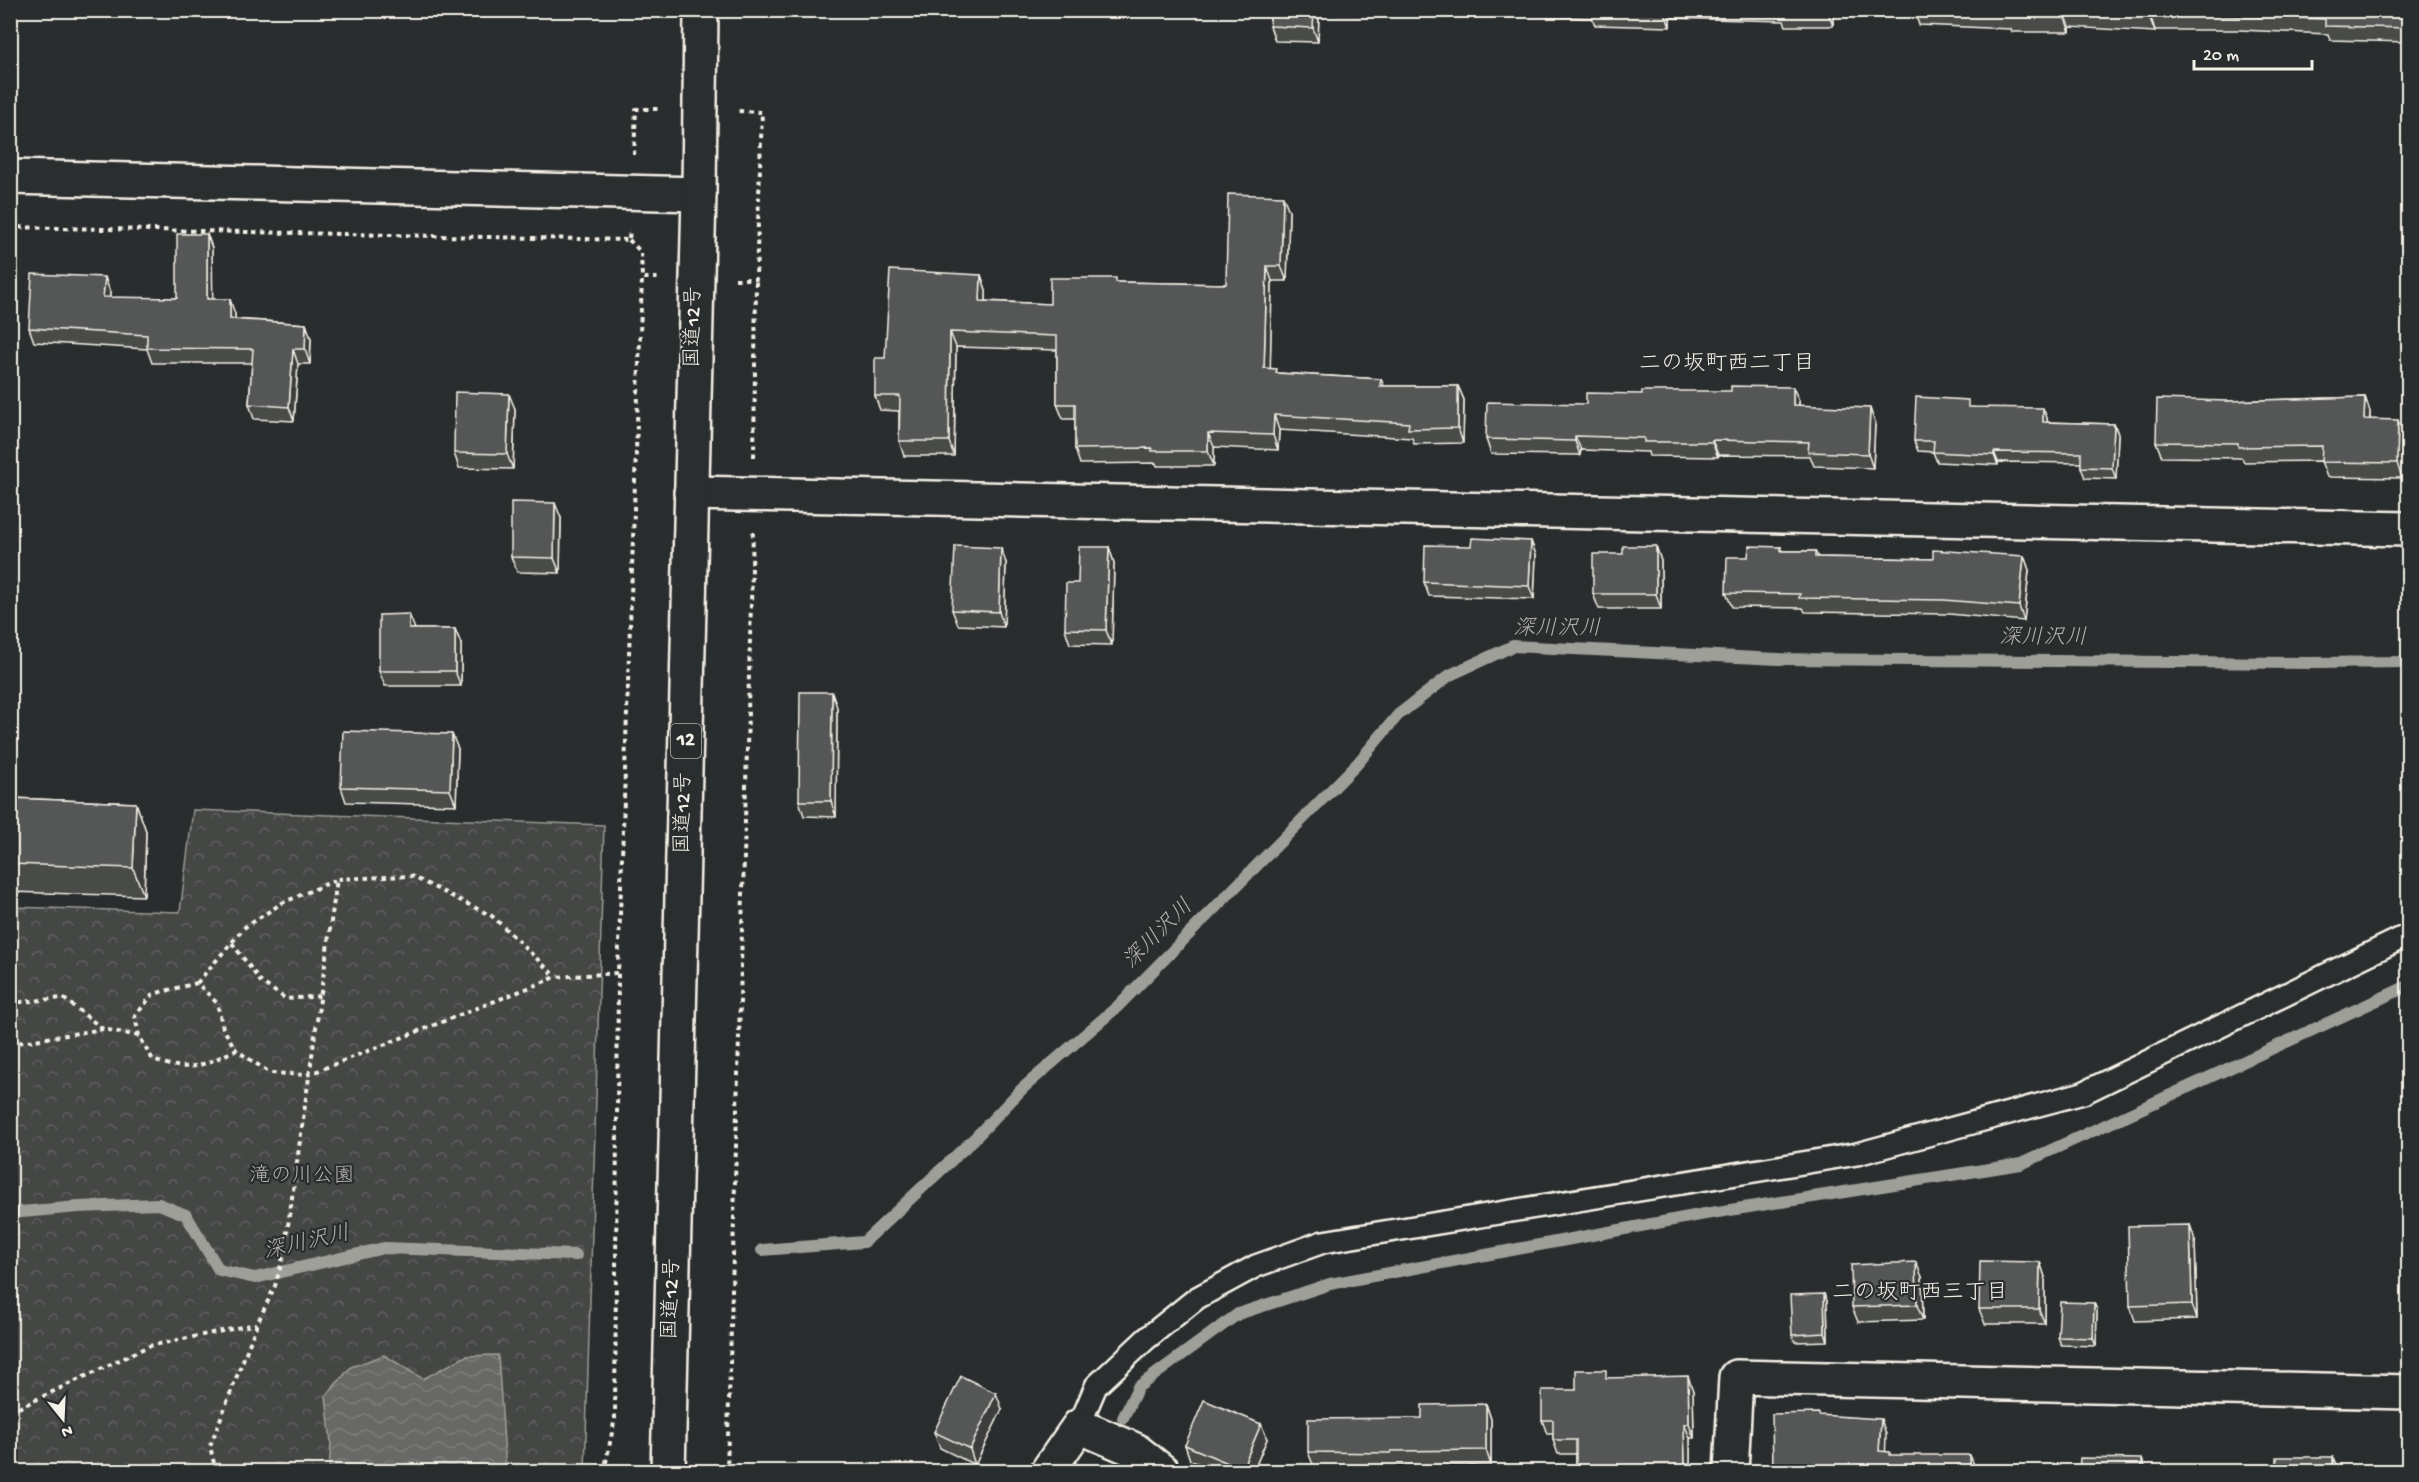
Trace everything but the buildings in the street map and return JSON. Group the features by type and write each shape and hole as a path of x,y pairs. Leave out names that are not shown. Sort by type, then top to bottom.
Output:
{"main road":[{"name":"国道12号","path":"668,1472 699,194 701,10"},
{"path":"10,177 699,194"},
{"path":"691,493 2408,529"},
{"path":"1731,1472 1736,1377 2409,1392"},
{"path":"1047,1472 1079,1426 1135,1450 1163,1472"}],"lane":[{"path":"1079,1426 1096,1386 1146,1339 1197,1298 1256,1266 1323,1242 1857,1154 2083,1093 2409,935"}],"path":[{"path":"10,226 629,240 634,193"},
{"path":"604,1472 615,1418 618,973 642,278"},
{"path":"727,1472 754,495 756,279"},
{"path":"236,1050 204,1064 179,1068 153,1060 139,1036 135,1016 153,994 197,983 245,927 282,903 337,879 411,876 492,916 556,977"},
{"path":"216,1472 210,1446 257,1324 275,1286 284,1254 337,879"},
{"path":"232,942 261,982 286,999 321,996"},
{"path":"197,983 217,1003 223,1028 236,1050 270,1073 308,1075 556,977 618,973"},
{"path":"10,1003 63,998 103,1029"},
{"path":"10,1044 103,1029 139,1036"},
{"path":"10,1412 149,1346 257,1324"}],"green space":[{"name":"滝の川公園","path":"193,810 604,825 585,1471 11,1472 11,907 180,912"}],"water":[{"path":"384,1355 423,1379 466,1356 498,1355 506,1471 329,1471 331,1443 326,1396 351,1367"}],"waterway":[{"name":"深川沢川","path":"762,1250 864,1242 974,1139 1023,1088 1117,1007 1357,764 1398,715 1450,675 1513,646 1778,659 2408,662"},
{"path":"1123,1418 1138,1387 1238,1314 1330,1284 1705,1214 2021,1164 2408,986"},
{"name":"深川沢川","path":"10,1213 78,1207 159,1204 186,1215 219,1270 255,1278 384,1248 576,1255"}],"district":[{"name":"二の坂町西二丁目","path":"1727,365"},
{"name":"二の坂町西三丁目","path":"1920,1294"}]}
